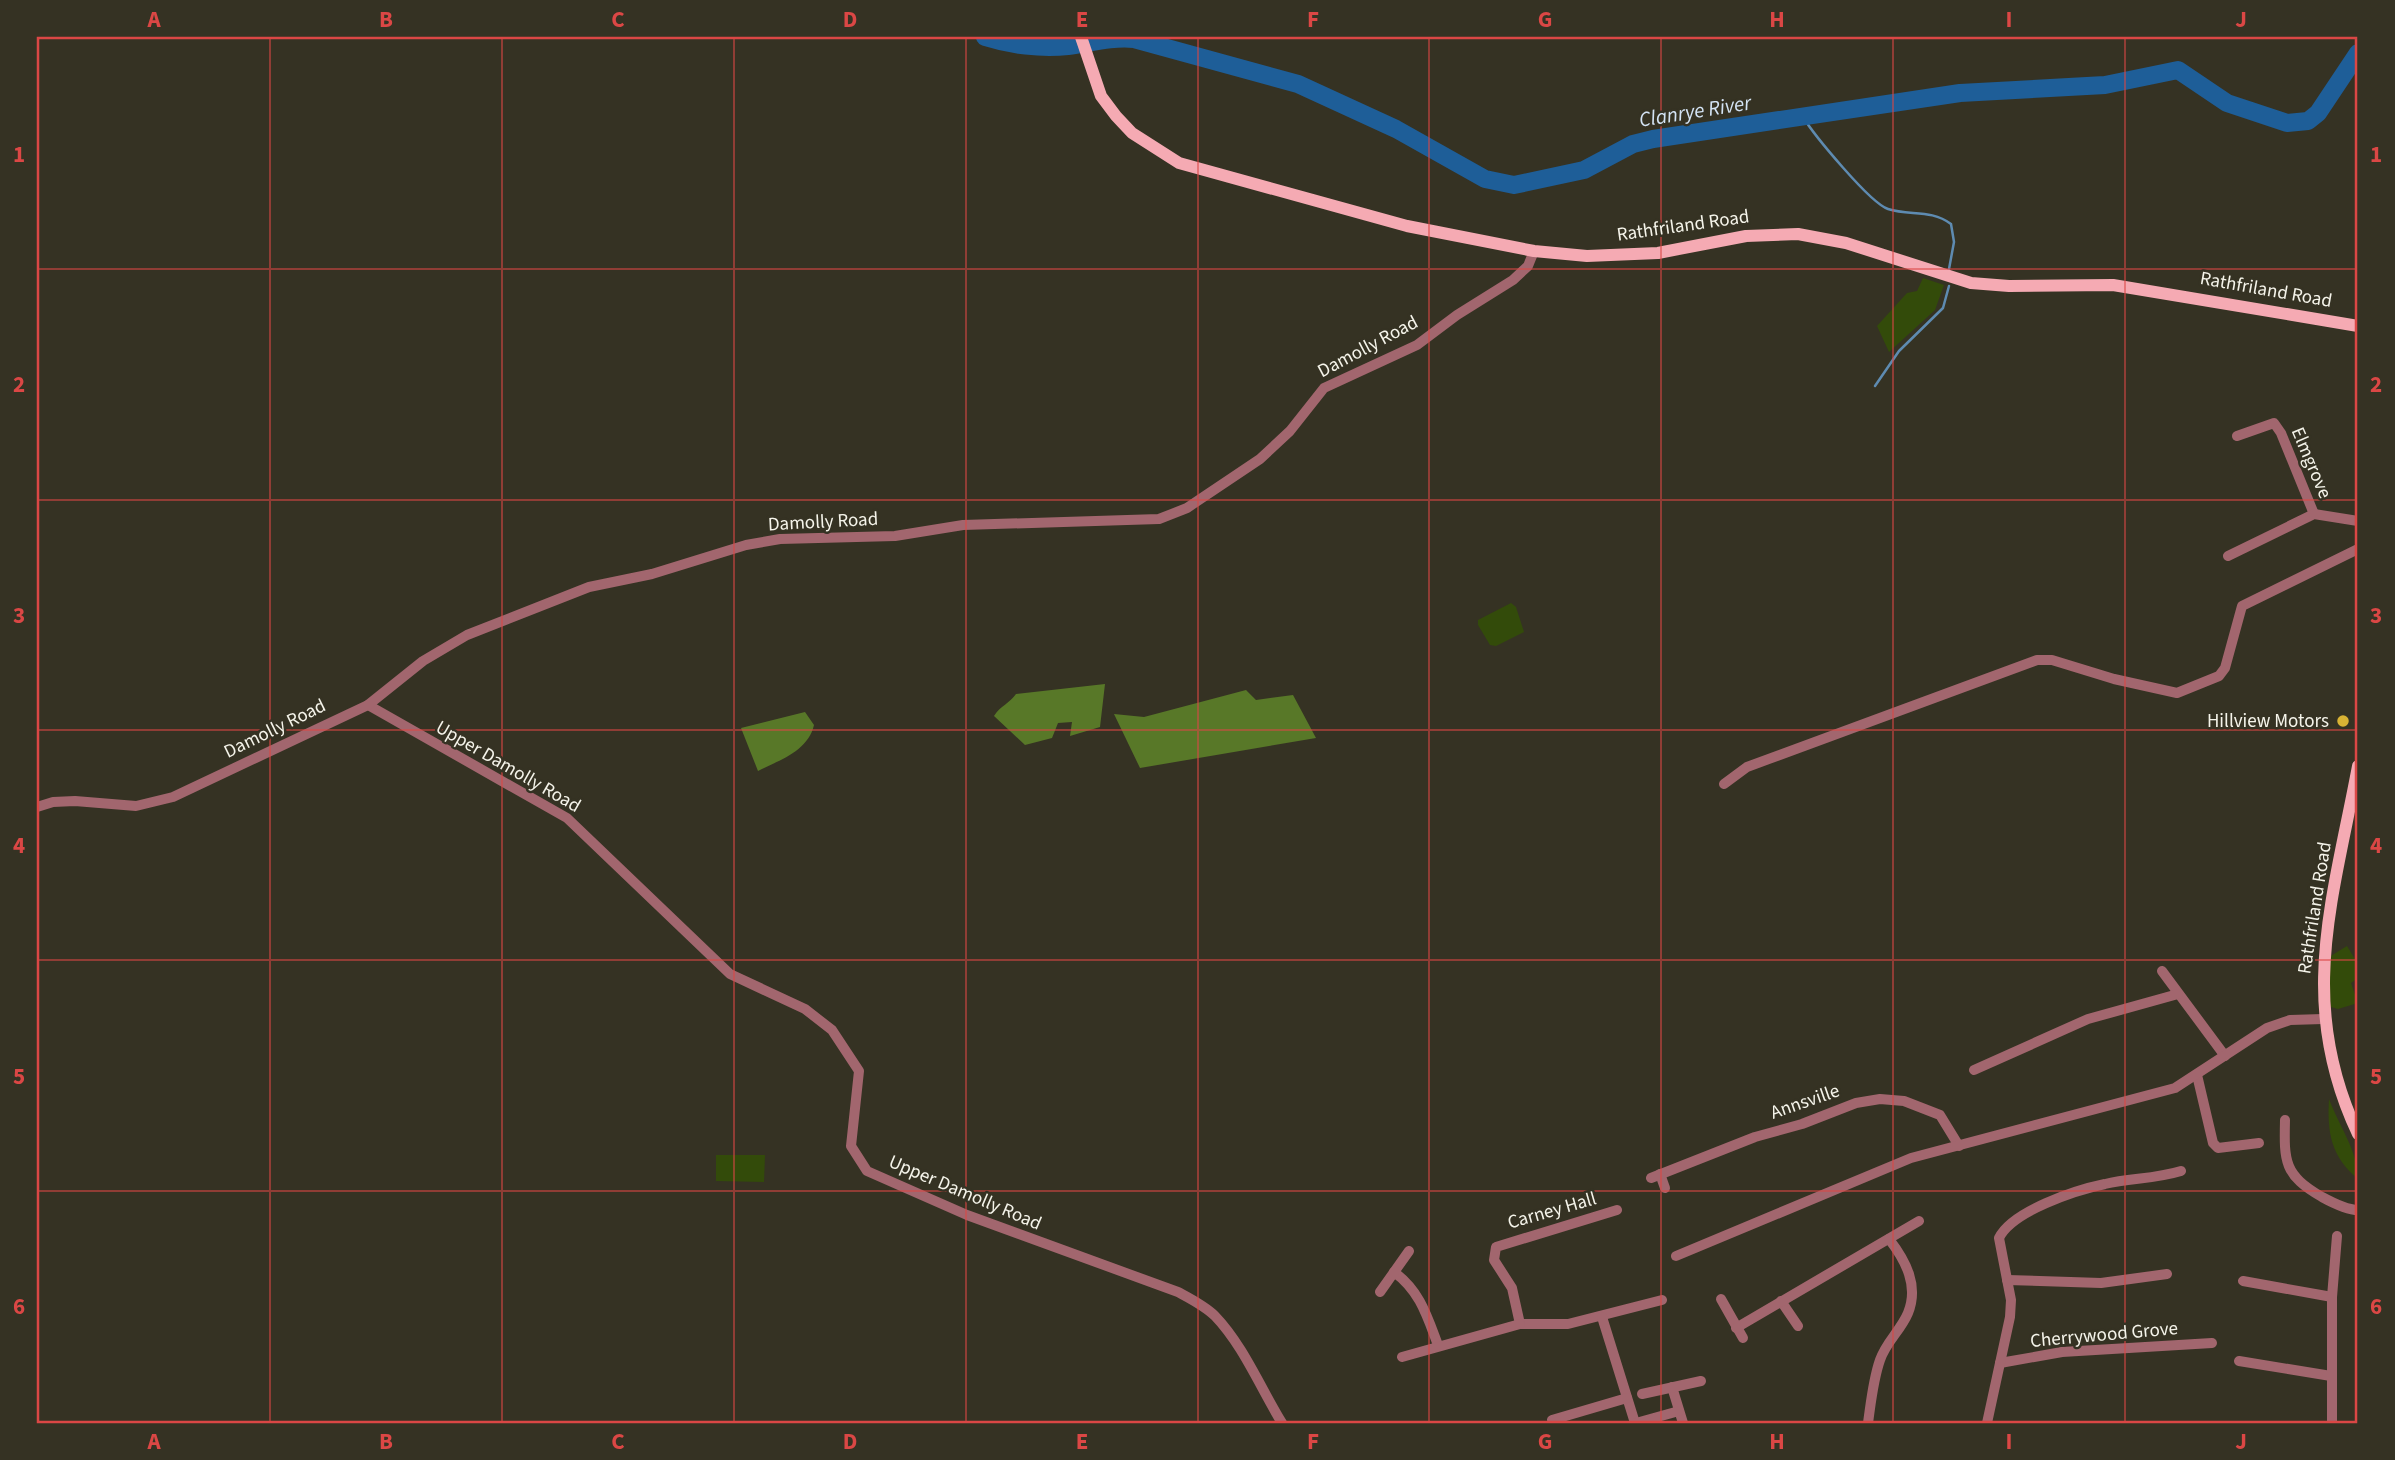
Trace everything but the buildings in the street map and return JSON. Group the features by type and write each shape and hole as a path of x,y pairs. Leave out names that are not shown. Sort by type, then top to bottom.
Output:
{"main road":[{"name":"Rathfriland Road","path":"1081,37 1101,96 1116,116 1132,133 1179,163 1406,226 1534,251 1619,256 1658,253 1776,233 1798,234 1846,243 1971,283 2008,286 2113,285 2358,326"},
{"name":"Rathfriland Road","path":"2358,766 2326,934 2323,1019 2337,1083 2358,1134"}],"street":[{"name":"Damolly Road","path":"37,807 52,802 75,801 136,806 173,797 368,705 423,661 467,635 589,587 653,574 746,545 780,540 895,536 974,524 1159,519 1187,508 1260,459 1290,431 1324,388 1417,345 1457,315 1513,280 1528,266 1534,251"},
{"name":"Elmgrove","path":"2237,436 2274,423 2281,433 2314,514"},
{"name":"Elmgrove","path":"2228,556 2314,514 2358,521"},
{"path":"1724,784 1747,767 2037,660 2052,660 2114,679 2176,693 2219,676 2225,668 2242,606 2358,549"},
{"name":"Upper Damolly Road","path":"368,705 567,818 730,974 805,1009 832,1030 859,1071 851,1146 867,1171 979,1220 1178,1292 1197,1303 1215,1316 1233,1340 1282,1423"},
{"path":"2162,971 2225,1056"},
{"path":"1974,1070 2088,1018 2178,994"},
{"path":"1676,1256 1793,1209 1875,1172 2035,1123 2175,1088 2267,1028 2290,1020 2323,1019"},
{"path":"2197,1075 2213,1143 2218,1148 2259,1143"},
{"name":"Annsville","path":"1665,1188 1655,1176 1755,1137 1802,1124 1856,1103 1880,1099 1904,1101 1940,1115 1959,1146"},
{"path":"2285,1120 2284,1151 2289,1171 2300,1184 2331,1202 2358,1210"},
{"name":"Cherrywood Grove","path":"1987,1423 2010,1317 2011,1300 1999,1238 2012,1221 2093,1188 2157,1179 2180,1171"},
{"name":"Carney Hall","path":"1520,1324 1511,1288 1494,1260 1496,1247 1617,1210"},
{"path":"1736,1328 1919,1222"},
{"path":"2332,1423 2332,1297 2337,1236"},
{"path":"1868,1423 1881,1357 1908,1314 1913,1293 1906,1265 1889,1239"},
{"path":"1380,1292 1409,1251"},
{"path":"1394,1272 1410,1284 1419,1297 1438,1345"},
{"path":"2007,1279 2101,1283 2167,1274"},
{"path":"2243,1280 2332,1297"},
{"path":"1721,1299 1743,1338"},
{"path":"1402,1357 1520,1324 1568,1324 1662,1300"},
{"path":"1781,1301 1798,1326"},
{"path":"1602,1317 1635,1423 1679,1411"},
{"name":"Cherrywood Grove","path":"2000,1363 2062,1352 2212,1343"},
{"path":"2239,1361 2331,1376"},
{"path":"1642,1394 1701,1381"},
{"path":"1672,1387 1683,1423"},
{"path":"1552,1420 1627,1398"},
{"path":"1587,1411 1591,1423"}],"green space":[{"path":"1923,278 1944,285 1935,310 1889,352 1877,326 1907,293 1917,291"},
{"path":"1511,603 1516,607 1524,632 1496,646 1490,645 1478,625 1478,620"},
{"path":"1105,684 1100,727 1070,736 1072,722 1058,723 1052,738 1025,745 994,716 1016,694"},
{"path":"1246,690 1256,700 1293,695 1316,738 1140,768 1114,714 1144,717"},
{"path":"805,712 814,725 806,742 792,754 758,771 741,728"},
{"path":"2347,946 2358,964 2358,978 2351,983 2358,1003 2338,1009 2331,1007 2328,987 2329,957"},
{"path":"2329,1099 2355,1158 2358,1179 2336,1153 2330,1133"},
{"path":"716,1155 765,1155 764,1182 716,1181"}],"waterway":[{"name":"Clanrye River","path":"985,37 1036,47 1134,39 1298,84 1396,129 1485,179 1514,185 1584,170 1633,144 1653,139 1960,93 2105,85 2178,70 2227,103 2287,123 2308,121 2318,113 2358,53"},
{"path":"1803,117 1843,168 1880,204 1896,211 1936,216 1951,224 1954,242 1949,269"},
{"path":"1875,386 1899,351 1943,308 1949,286"}],"place":[{"name":"Hillview Motors","path":"2343,721"}]}
